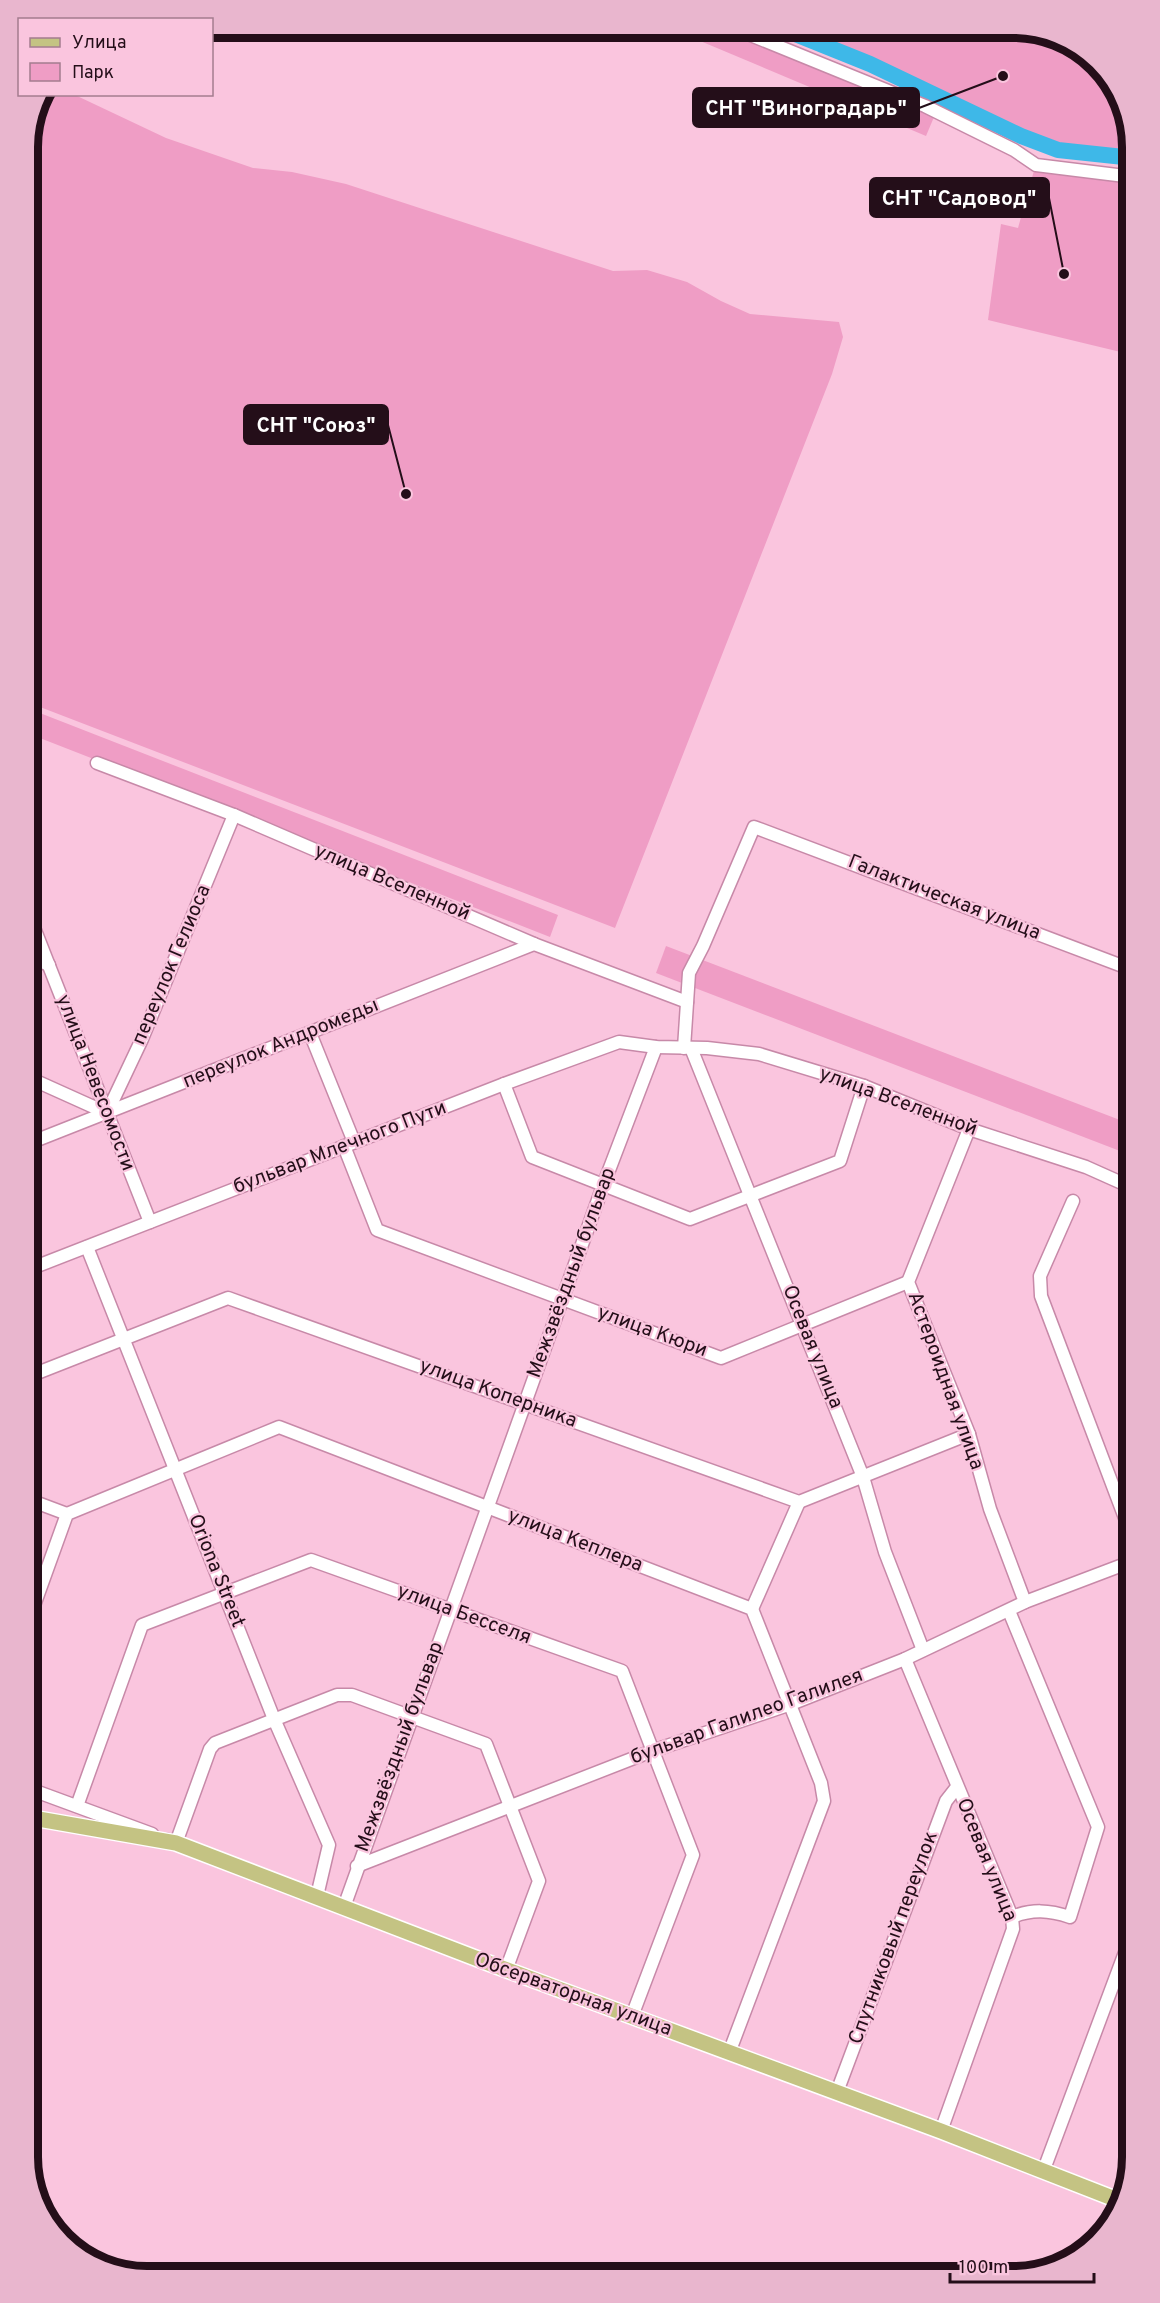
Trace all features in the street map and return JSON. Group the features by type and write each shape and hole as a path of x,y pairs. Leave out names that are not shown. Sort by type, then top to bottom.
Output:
{"main road":[{"path":"38,1819 176,1843"},
{"name":"Обсерваторная улица","path":"176,1843 506,1970 941,2131 1114,2199"}],"street":[{"path":"758,38 925,106 1014,150 1036,165 1122,176"},
{"name":"улица Вселенной","path":"97,764 234,815 534,944 687,1002"},
{"name":"переулок Гелиоса","path":"107,1113 142,1039 234,815"},
{"name":"Галактическая улица","path":"687,1002 689,973 703,946 754,827 1122,965"},
{"name":"улица Невесомости","path":"38,938 150,1222"},
{"name":"переулок Андромеды","path":"38,1140 534,944"},
{"path":"38,960 49,965"},
{"path":"687,1002 687,1048"},
{"name":"улица Кюри","path":"310,1033 377,1230 721,1358 908,1282"},
{"name":"бульвар Млечного Пути","path":"38,1266 504,1084 619,1042 656,1047"},
{"name":"улица Вселенной","path":"656,1047 759,1054 864,1086 969,1129 1086,1167 1122,1183"},
{"name":"Межзвёздный бульвар","path":"344,1907 562,1299 656,1047"},
{"name":"Осевая улица","path":"687,1048 752,1196 863,1477 885,1552 923,1650"},
{"path":"38,1082 107,1113"},
{"path":"504,1084 532,1157 690,1219 840,1161 864,1086"},
{"name":"Астероидная улица","path":"969,1129 908,1282 969,1434 990,1509 1026,1602"},
{"path":"1073,1201 1041,1276 1041,1296 1122,1510"},
{"name":"Oriona Street","path":"87,1247 274,1719 329,1845 317,1896"},
{"name":"улица Коперника","path":"38,1373 228,1298 799,1502"},
{"name":"улица Кеплера","path":"67,1514 279,1427 752,1609"},
{"path":"729,2053 824,1801 821,1783 752,1609 799,1502 969,1434"},
{"path":"38,1503 67,1514 38,1594"},
{"name":"улица Бесселя","path":"77,1806 142,1625 311,1560 622,1671 693,1855 632,2016"},
{"name":"бульвар Галилео Галилея","path":"357,1866 652,1751 791,1704 905,1659 1026,1602 1122,1565"},
{"path":"1009,1611 1098,1827 1070,1917 1053,1911 1029,1910 1012,1917"},
{"name":"Осевая улица","path":"905,1659 1012,1917 1013,1929 941,2131"},
{"path":"176,1843 210,1749 221,1739 337,1695 352,1695 486,1744 539,1881 506,1970"},
{"name":"Спутниковый переулок","path":"837,2092 946,1801 957,1787"},
{"name":"Обсерваторная улица","path":"38,1792 176,1843"},
{"path":"1042,2172 1122,1961"}],"green space":[{"path":"693,38 747,38 934,117 926,136"},
{"path":"820,38 1021,38 1049,43 1086,64 1108,92 1117,111 1122,132 1122,153 1060,144 1022,131"},
{"path":"50,96 77,96 166,138 253,168 292,172 346,184 613,271 647,270 687,282 750,314 839,322 843,337 832,374 615,928 38,706 38,132"},
{"path":"1035,167 1058,174 1122,181 1122,352 988,320 1001,224 1018,228"},
{"path":"38,712 558,915 550,937 38,737"},
{"path":"666,946 1122,1121 1122,1152 656,973"}],"waterway":[{"path":"805,38 870,64 1021,136 1058,150 1122,157"}],"place":[{"name":"СНТ \"Виноградарь\"","path":"1003,76"},
{"name":"СНТ \"Садовод\"","path":"1064,274"},
{"name":"СНТ \"Союз\"","path":"406,494"}]}
